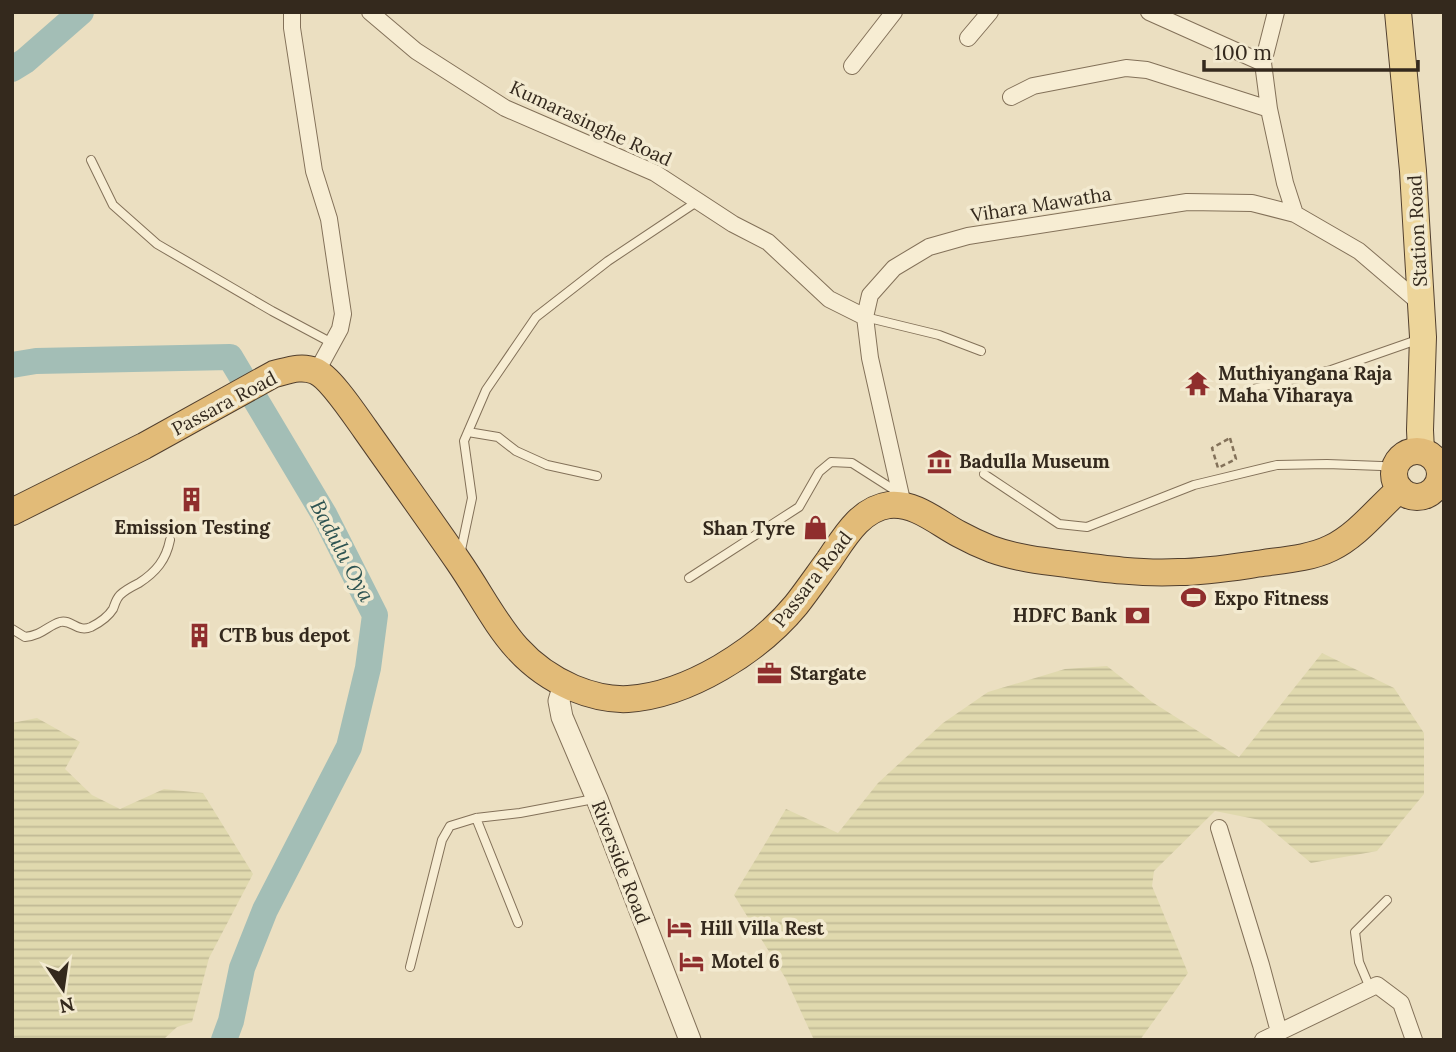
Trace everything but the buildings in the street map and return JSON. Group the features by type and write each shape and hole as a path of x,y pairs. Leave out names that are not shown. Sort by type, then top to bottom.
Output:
{"highway":[{"name":"Passara Road","path":"12,512 144,446 274,374 296,368 317,371 343,397 516,648 536,668 564,684 598,696 632,698 668,690 721,668 750,648 779,624 808,589 842,539 863,517 902,500"},
{"path":"902,500 974,541 1023,558 1152,573 1181,572 1323,552 1344,540 1397,479 1402,457 1408,453 1435,460 1441,472 1436,488 1437,503 1411,496 1397,479"}],"main road":[{"name":"Station Road","path":"1398,12 1413,171 1423,337 1420,430 1435,460"},
{"path":"1423,337 1444,355"}],"street":[{"path":"292,12 292,28 314,171 329,219 343,314 340,329 317,371"},
{"name":"Kumarasinghe Road","path":"370,12 416,51 505,108 655,173 733,224 768,242 829,299 865,317"},
{"path":"852,66 894,12"},
{"path":"968,38 990,12"},
{"path":"1149,12 1263,63"},
{"path":"1276,12 1263,63 1269,109 1285,183 1295,214"},
{"path":"1011,97 1033,86 1126,68 1147,70 1269,109"},
{"name":"Vihara Mawatha","path":"902,500 870,358 865,317 870,295 894,268 929,247 968,236 1187,202 1252,203 1295,214 1359,251 1421,304"},
{"name":"Riverside Road","path":"564,684 559,701 562,717 597,799 690,1040"},
{"path":"1219,828 1279,1032"},
{"path":"1263,1040 1377,985 1401,1003 1414,1040"}],"lane":[{"path":"91,160 113,205 157,244 332,343"},
{"path":"459,562 472,498 464,441 486,390 536,317 608,261 698,201"},
{"path":"865,317 939,335 981,351"},
{"path":"1249,390 1331,370 1423,337"},
{"path":"468,432 498,438 516,451 547,465 597,476"},
{"path":"689,578 799,507 819,472 831,462 852,463 902,500"},
{"path":"984,474 1059,524 1087,527 1194,485 1277,465 1362,465 1397,479"},
{"path":"12,629 25,637 42,633 59,623 70,623 84,629 105,619 121,594 147,578 162,563 170,540"},
{"path":"410,967 442,840 450,826 476,818 597,799"},
{"path":"476,818 518,923"},
{"path":"1370,988 1359,962 1355,932 1387,900"}],"path":[{"path":"1230,438 1236,459 1218,468 1212,448 1230,438"}],"shaded area":[{"path":"1322,653 1394,688 1424,733 1424,794 1377,851 1311,863 1260,820 1215,811 1154,871 1152,886 1188,973 1140,1040 814,1040 786,979 734,895 786,809 838,833 878,783 943,723 988,692 1065,669 1107,666 1152,702 1239,757"},
{"path":"37,718 80,742 65,769 92,795 120,809 164,789 203,793 253,874 209,958 192,1022 177,1027 166,1040 12,1040 12,723"}],"waterway":[{"name":"Badulu Oya","path":"12,69 25,61 81,12"},
{"name":"Badulu Oya","path":"12,365 36,361 230,357 325,516 375,615 368,668 349,747 265,910 242,968 231,1021 224,1040"}],"place":[{"name":"Muthiyangana Raja Maha Viharaya","path":"1198,384"},
{"name":"Badulla Museum","path":"939,461"},
{"name":"Emission Testing","path":"192,499"},
{"name":"Shan Tyre","path":"815,528"},
{"name":"Expo Fitness","path":"1194,598"},
{"name":"HDFC Bank","path":"1137,615"},
{"name":"CTB bus depot","path":"199,635"},
{"name":"Stargate","path":"770,673"},
{"name":"Hill Villa Rest","path":"680,928"},
{"name":"Motel 6","path":"691,961"}]}
